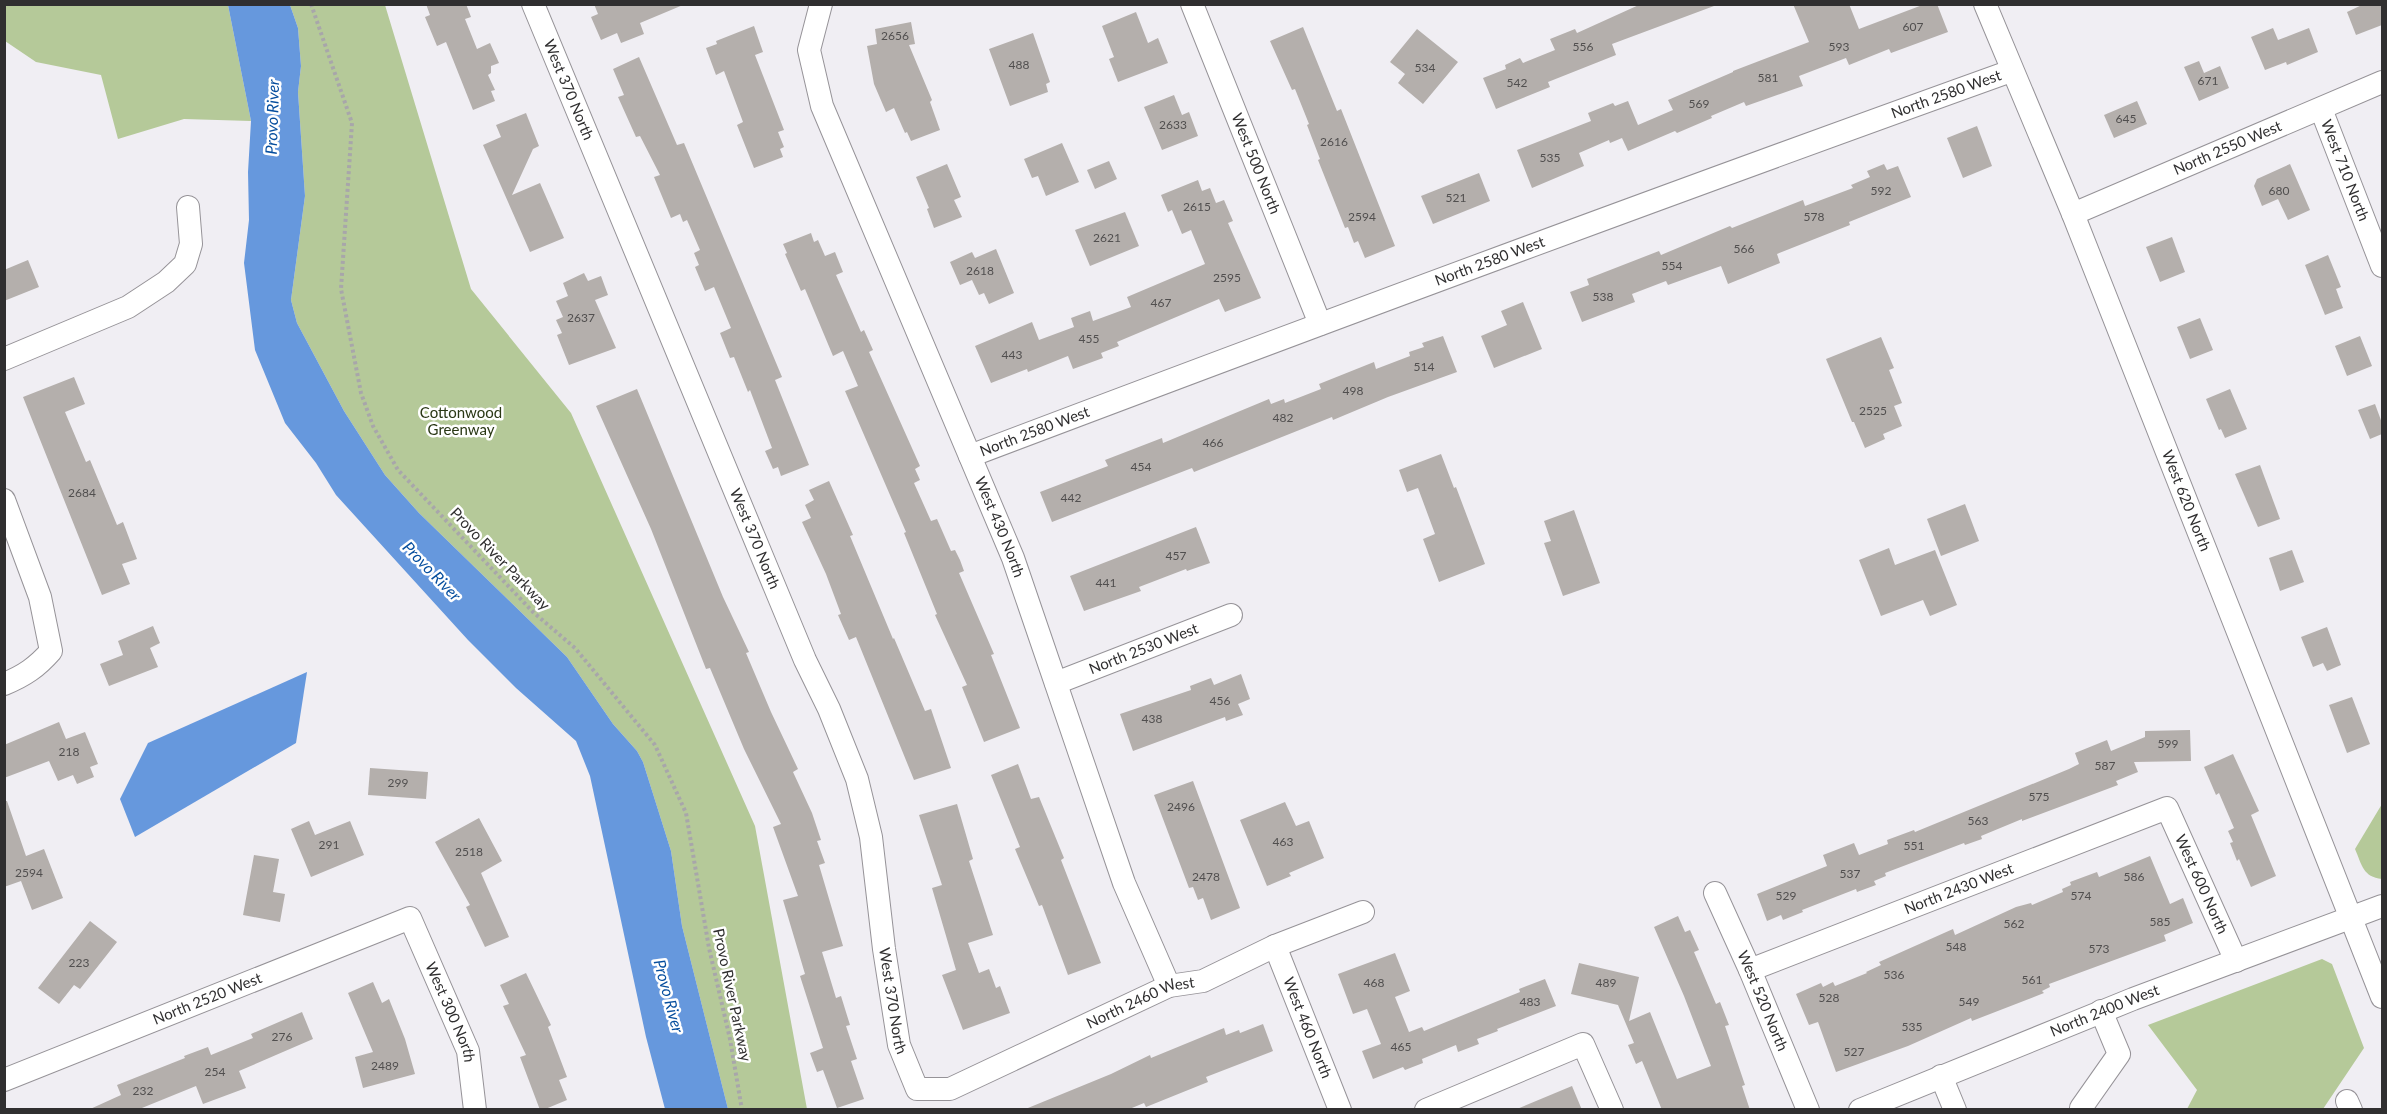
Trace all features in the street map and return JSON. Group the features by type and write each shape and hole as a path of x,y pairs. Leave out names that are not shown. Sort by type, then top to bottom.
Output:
{"street":[{"name":"West 370 North","path":"533,4 793,632 857,778 871,837 884,949 899,1045 917,1089"},
{"name":"West 430 North","path":"821,4 809,50 822,106 1013,558 1124,883 1169,986"},
{"name":"West 500 North","path":"1192,4 1320,324"},
{"name":"West 620 North","path":"1985,4 2011,72 2073,214 2382,997"},
{"name":"North 2580 West","path":"970,456 1722,175 2011,72"},
{"name":"North 2550 West","path":"2073,214 2382,82"},
{"name":"West 710 North","path":"2320,109 2382,266"},
{"path":"4,359 128,307 166,282 185,264 191,244 188,207"},
{"path":"4,500 40,597 51,651 25,676 4,684"},
{"name":"North 2530 West","path":"1056,683 1231,615"},
{"name":"West 600 North","path":"2167,808 2236,961"},
{"name":"North 2430 West","path":"1750,970 2167,808"},
{"name":"West 520 North","path":"1715,893 1750,970 1808,1110"},
{"name":"North 2400 West","path":"1860,1110 2101,1011 2382,906"},
{"name":"North 2460 West","path":"917,1089 950,1089 1169,986 1203,981 1275,946 1363,912"},
{"name":"North 2520 West","path":"4,1080 410,918"},
{"name":"West 300 North","path":"410,918 468,1051 475,1110"},
{"name":"West 460 North","path":"1275,946 1340,1110"},
{"path":"2081,1108 2119,1054 2101,1011"},
{"path":"1426,1110 1583,1044 1612,1110"},
{"path":"1941,1076 1955,1110"}],"path":[{"name":"Provo River Parkway","path":"311,4 352,123 342,289 362,393 374,426 398,470 533,612 575,648 655,745 686,813 709,948 730,1039 742,1110"}],"green space":[{"path":"4,5 228,5 251,121 184,119 118,139 101,75 36,62 5,41"},
{"name":"Cottonwood Greenway","path":"290,5 385,5 471,289 571,413 755,826 807,1109 728,1109 682,926 671,851 643,762 637,751 613,724 567,657 419,513 385,475 344,411 297,323 291,300 305,196 298,92 301,66 298,28"},
{"path":"2382,804 2382,879 2367,873 2355,849"},
{"path":"2322,959 2332,964 2364,1048 2323,1109 2187,1109 2197,1090 2148,1025"}],"water":[{"name":"Provo River","path":"228,5 290,5 298,28 301,66 298,92 305,196 291,300 297,323 344,411 385,475 419,513 567,657 613,724 637,751 643,762 671,851 682,926 728,1109 665,1109 646,1037 590,776 576,741 516,688 468,640 336,495 316,463 285,423 255,350 244,263 249,220 248,172 251,121"},
{"path":"307,672 296,743 135,837 120,799 148,743"}],"building":[{"path":"426,4 466,4 471,17 465,19 477,49 490,43 499,63 491,66 491,73 488,75 495,90 491,91 495,101 473,110 446,42 437,46 425,17 430,15"},
{"path":"594,4 683,5 640,23 644,34 621,43 617,33 601,40 591,17 598,14"},
{"path":"1641,4 1714,4 1714,6 1612,44 1616,55 1548,82 1550,87 1496,109 1483,78 1506,69 1505,65 1520,58 1523,63 1555,50 1550,39 1575,29 1577,33"},
{"path":"1793,4 1849,4 1859,29 1925,4 1937,4 1948,32 1891,53 1889,49 1849,65 1846,58 1799,76 1803,86 1746,106 1744,102 1677,133 1675,131 1628,151 1622,138 1610,143 1609,140 1579,153 1584,166 1532,188 1517,150 1591,121 1588,113 1613,103 1615,106 1628,101 1638,125 1673,110 1668,100 1733,71 1809,42"},
{"path":"2364,4 2382,4 2382,25 2356,35 2347,12"},
{"path":"1136,12 1148,43 1158,38 1168,63 1118,82 1109,59 1114,57 1102,26"},
{"path":"911,22 915,44 909,45 932,100 930,102 940,130 911,141 894,108 886,112 874,84 867,46 877,44 875,29"},
{"path":"754,26 763,52 755,55 784,130 778,132 784,147 780,149 783,157 754,168 737,125 743,122 724,71 716,75 706,48 717,44 716,41"},
{"path":"1303,27 1337,111 1341,109 1395,246 1365,258 1358,241 1354,243 1348,227 1345,228 1318,160 1320,159 1307,125 1309,124 1295,89 1292,90 1270,41"},
{"path":"2273,28 2278,40 2309,28 2318,52 2287,65 2286,62 2265,70 2251,37"},
{"path":"1417,29 1458,62 1423,104 1398,83 1405,74 1390,62"},
{"path":"1033,33 1050,82 1046,84 1048,92 1010,106 989,49"},
{"path":"639,57 677,145 684,143 782,377 775,380 809,465 781,476 778,467 773,469 765,451 772,448 750,390 748,392 734,357 730,358 720,333 731,328 714,287 705,291 695,267 699,265 694,253 700,250 687,220 683,222 680,214 671,218 654,177 660,175 640,136 636,137 618,97 624,95 613,69"},
{"path":"2199,61 2204,73 2220,66 2229,88 2199,101 2184,67"},
{"path":"1174,95 1182,115 1189,112 1198,136 1162,150 1144,107"},
{"path":"2137,101 2147,124 2114,138 2104,115"},
{"path":"526,113 539,146 533,149 512,195 540,183 564,238 530,252 483,145 501,137 496,125"},
{"path":"1977,126 1992,166 1963,178 1947,138"},
{"path":"1062,143 1079,182 1046,196 1038,176 1032,178 1024,159"},
{"path":"1109,161 1117,179 1095,189 1087,170"},
{"path":"947,164 961,197 954,200 962,217 934,228 927,209 929,208 916,177"},
{"path":"1884,164 1887,170 1898,166 1911,197 1849,222 1850,225 1777,254 1780,263 1728,284 1721,266 1668,285 1666,281 1632,294 1635,302 1582,322 1570,292 1589,285 1587,279 1659,251 1661,255 1730,226 1732,228 1803,200 1805,206 1853,188 1851,185 1870,177 1867,171"},
{"path":"2290,164 2310,210 2288,220 2278,199 2262,206 2254,186 2257,179"},
{"path":"1479,173 1490,201 1433,224 1421,196"},
{"path":"1198,180 1202,191 1210,188 1216,203 1224,200 1233,221 1228,223 1261,298 1225,312 1219,299 1117,342 1119,346 1101,353 1103,358 1073,369 1068,356 1028,372 1027,369 991,383 975,346 1032,322 1039,340 1074,327 1071,318 1090,311 1093,321 1131,307 1127,297 1205,264 1191,230 1182,234 1172,210 1168,212 1161,195"},
{"path":"1125,212 1139,246 1090,266 1075,230"},
{"path":"811,233 814,242 818,240 825,256 835,252 843,272 836,275 861,332 864,330 873,350 869,352 920,466 915,469 920,480 914,483 931,521 937,519 951,551 955,550 960,560 964,571 959,573 994,654 991,655 1020,728 984,742 962,687 967,685 935,615 937,614 904,533 906,532 845,391 858,386 843,351 833,356 805,289 801,291 785,254 787,253 783,244"},
{"path":"2172,237 2185,272 2160,282 2146,247"},
{"path":"996,249 1014,293 989,304 984,293 979,295 972,280 960,285 950,262 972,252 975,258"},
{"path":"2328,255 2341,287 2336,289 2343,308 2325,315 2305,265"},
{"path":"28,260 39,287 4,301 4,270"},
{"path":"584,273 588,281 601,276 608,295 595,300 616,348 569,365 557,335 562,333 556,320 563,317 556,301 568,296 563,283"},
{"path":"1523,302 1542,349 1494,368 1481,336 1507,325 1501,311"},
{"path":"2200,318 2213,350 2190,359 2177,327"},
{"path":"1443,336 1457,372 1333,420 1332,417 1194,472 1192,468 1052,522 1040,492 1108,466 1105,460 1162,438 1163,443 1269,399 1271,404 1284,399 1285,403 1321,389 1319,384 1374,362 1376,369 1410,356 1409,352 1424,347 1422,343"},
{"path":"2360,336 2372,366 2347,376 2335,346"},
{"path":"1881,337 1894,368 1889,370 1902,403 1894,406 1902,426 1883,434 1885,439 1865,448 1826,359"},
{"path":"74,377 85,404 65,412 86,462 90,460 117,525 123,522 137,559 122,564 130,584 102,595 23,397"},
{"path":"637,389 723,597 749,652 746,653 798,769 793,772 812,813 821,840 817,841 825,863 819,865 843,946 822,952 836,998 841,996 850,1025 846,1026 857,1059 851,1061 864,1099 837,1108 823,1070 817,1072 810,1053 823,1048 800,976 805,974 783,900 798,896 773,827 781,824 744,749 710,668 706,669 651,529 596,406"},
{"path":"2230,389 2247,429 2225,438 2221,429 2219,430 2206,399"},
{"path":"2375,404 2382,423 2382,434 2370,439 2358,410"},
{"path":"1441,454 1485,564 1439,582 1423,539 1435,534 1418,488 1407,492 1399,470"},
{"path":"2260,465 2280,519 2258,527 2235,474"},
{"path":"829,481 853,535 850,536 925,711 931,709 951,768 914,780 856,637 849,640 838,615 841,614 826,574 802,522 811,518 805,505 814,500 809,490"},
{"path":"1965,504 1979,541 1941,556 1927,519"},
{"path":"1574,510 1600,583 1563,596 1544,543 1551,541 1544,521"},
{"path":"1196,527 1210,563 1187,571 1186,569 1139,587 1141,591 1084,611 1070,576"},
{"path":"1889,548 1895,565 1935,550 1957,605 1930,616 1923,600 1881,616 1859,560"},
{"path":"2292,550 2304,582 2280,591 2269,558"},
{"path":"153,626 160,643 150,648 158,667 109,686 100,664 123,655 118,641"},
{"path":"2327,627 2341,665 2327,671 2323,663 2313,667 2301,637"},
{"path":"1241,674 1250,699 1238,704 1243,715 1226,721 1225,717 1133,751 1120,714 1191,690 1190,686 1211,678 1214,685"},
{"path":"2352,697 2370,744 2347,753 2329,705"},
{"path":"59,722 66,739 85,732 98,764 90,767 94,777 77,784 73,775 58,781 49,761 4,778 4,745"},
{"path":"2190,730 2191,761 2134,762 2138,772 2116,781 2118,785 2022,821 2022,819 1981,836 1982,839 1965,845 1964,843 1885,873 1886,876 1874,881 1876,885 1857,892 1856,889 1783,920 1781,915 1767,921 1757,894 1827,866 1823,855 1854,843 1859,855 1888,844 1887,840 1914,830 1915,832 2069,769 2079,764 2075,753 2107,740 2111,751 2145,737 2145,731"},
{"path":"2233,754 2259,811 2251,815 2276,876 2251,887 2230,843 2233,842 2228,831 2234,828 2219,793 2216,795 2204,767"},
{"path":"1018,764 1031,799 1039,797 1064,858 1061,860 1101,963 1068,975 1042,905 1039,906 1015,849 1020,847 991,775"},
{"path":"370,768 428,772 426,799 368,795"},
{"path":"1193,781 1240,908 1211,920 1203,898 1198,900 1193,887 1189,888 1154,795"},
{"path":"4,801 7,801 26,856 44,849 63,898 32,910 21,881 4,887"},
{"path":"1285,802 1296,826 1309,821 1324,858 1289,873 1291,876 1267,886 1240,820"},
{"path":"957,804 973,859 969,861 993,935 968,943 979,973 989,969 996,988 1000,986 1010,1013 963,1030 942,975 956,970 932,888 942,885 919,815"},
{"path":"479,818 502,861 481,873 509,937 485,947 466,907 470,905 435,842"},
{"path":"309,821 315,835 350,821 364,855 311,877 291,829"},
{"path":"254,855 279,859 273,892 285,894 280,922 243,915"},
{"path":"2150,856 2170,904 2183,898 2193,923 2164,935 2166,941 2049,984 2050,987 2042,991 2044,993 1972,1021 1971,1018 1908,1046 1836,1072 1818,1022 1809,1025 1796,994 1821,983 1823,987 1833,982 1835,986 1867,973 1881,965 1879,962 1953,929 1955,935 2016,907 2031,903 2032,905 2063,892 2062,889 2071,885 2070,882 2097,872 2099,877"},
{"path":"1678,916 1685,932 1690,930 1699,950 1694,952 1716,1004 1720,1002 1729,1025 1725,1026 1745,1085 1742,1086 1750,1110 1662,1110 1642,1061 1636,1064 1628,1045 1634,1043 1618,1005 1571,994 1579,963 1639,977 1629,1021 1650,1012 1677,1079 1711,1066 1654,927"},
{"path":"90,921 117,942 80,989 74,985 59,1004 38,988"},
{"path":"1395,953 1410,991 1395,997 1409,1032 1422,1027 1424,1031 1520,992 1519,989 1545,979 1556,1006 1497,1029 1498,1031 1477,1039 1479,1044 1458,1052 1456,1045 1422,1059 1423,1063 1405,1070 1403,1067 1373,1079 1362,1051 1381,1044 1367,1009 1353,1014 1338,974"},
{"path":"526,973 551,1025 548,1027 567,1077 559,1080 567,1100 543,1110 540,1110 520,1057 526,1055 503,1006 509,1004 500,985"},
{"path":"373,982 382,1003 389,999 405,1039 415,1074 363,1088 355,1057 373,1052 348,993"},
{"path":"302,1012 313,1039 239,1071 246,1088 203,1104 196,1086 137,1110 88,1110 121,1095 117,1085 208,1047 211,1055 253,1038 251,1034"},
{"path":"1263,1024 1273,1051 1206,1077 1208,1082 1146,1107 1144,1103 1127,1110 1023,1110 1111,1074 1150,1055 1151,1058 1224,1028 1226,1035 1239,1030 1240,1033"},
{"path":"1572,1086 1582,1110 1517,1110 1517,1109"}]}
